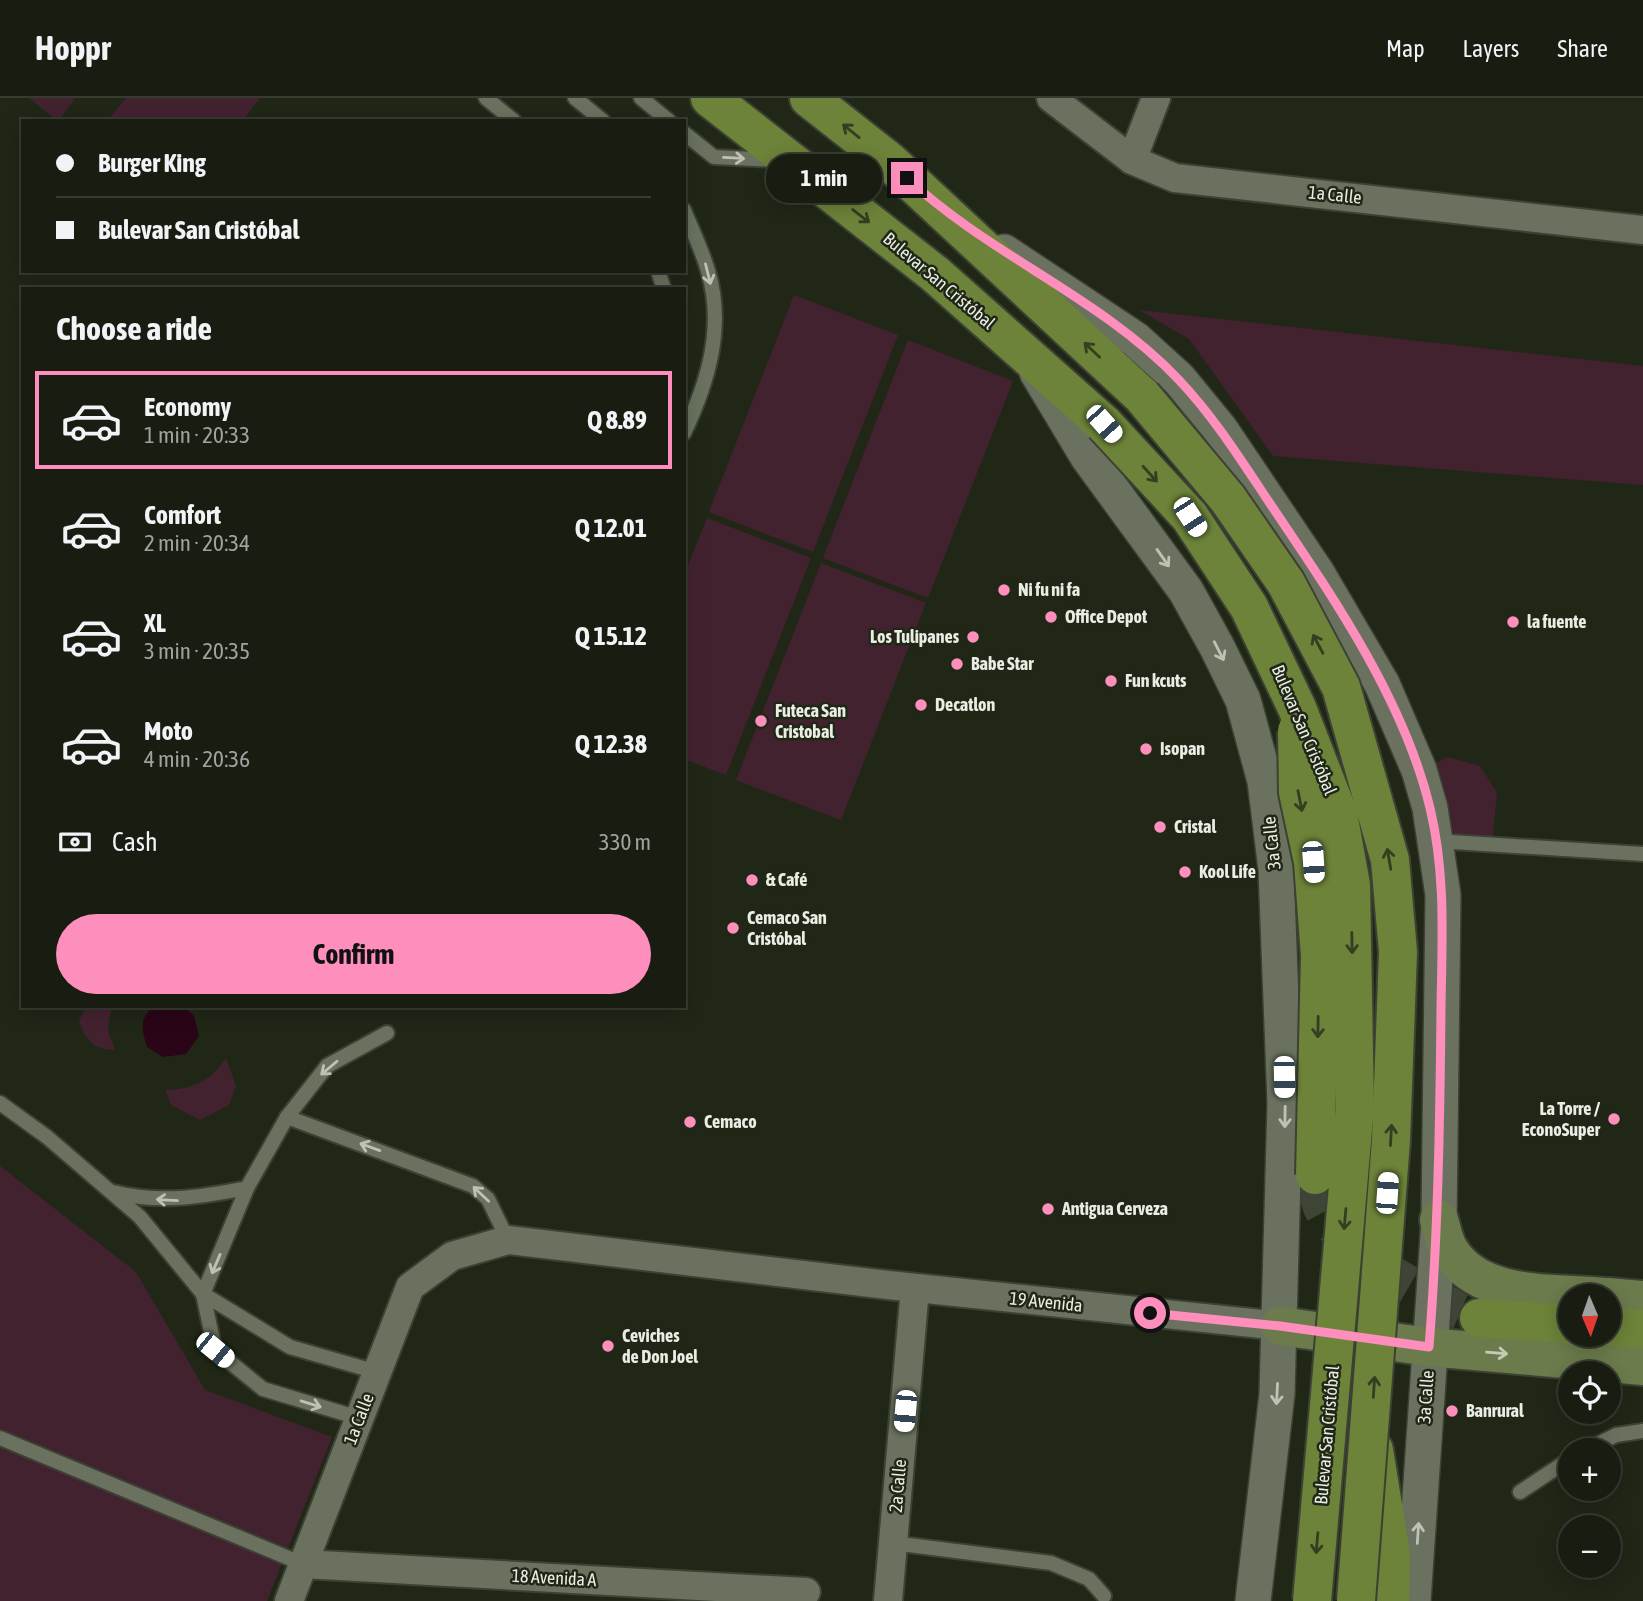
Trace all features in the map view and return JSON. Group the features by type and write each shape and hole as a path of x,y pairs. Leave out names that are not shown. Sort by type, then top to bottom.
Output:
{"main road":[{"name":"Bulevar San Cristóbal","path":"710,98 935,274 1104,424 1190,517 1248,607 1297,708 1338,813 1351,885 1355,1078 1354,1119 1311,1601"},
{"path":"809,98 888,161 1142,396 1228,499 1286,583 1341,687 1390,860 1398,952 1391,1140 1356,1601"},
{"path":"1297,708 1298,792 1313,862 1320,956 1315,1175"},
{"path":"1439,1220 1449,1250 1480,1280 1503,1288 1558,1293"},
{"path":"1621,1298 1643,1300"},
{"path":"1479,1318 1558,1323"},
{"name":"19 Avenida","path":"1280,1326 1429,1347 1643,1366"},
{"path":"1621,1328 1643,1329"},
{"path":"1371,1428 1391,1555 1390,1601"}],"street":[{"name":"1a Calle","path":"1051,98 1132,160 1175,178 1643,230"},
{"path":"1132,160 1156,98"},
{"name":"3a Calle","path":"943,212 1135,339 1179,379 1220,429 1317,573 1382,684 1419,770 1430,808 1443,895 1439,1220 1413,1601"},
{"name":"3a Calle","path":"1029,360 1088,457 1186,591 1242,700 1265,781 1276,869 1285,1103 1280,1326 1272,1458 1253,1601"},
{"path":"1280,941 1293,917 1306,906 1337,899 1443,895"},
{"name":"19 Avenida","path":"452,1256 508,1240 915,1288 1280,1326"},
{"name":"1a Calle","path":"289,1601 410,1287 452,1256"},
{"name":"2a Calle","path":"888,1601 915,1288"},
{"name":"18 Avenida A","path":"303,1564 806,1592"}],"lane":[{"path":"486,98 512,119"},
{"path":"575,98 601,119"},
{"path":"641,98 667,119"},
{"path":"686,135 714,157 792,160"},
{"path":"686,216 709,272 717,333 700,398 686,429"},
{"path":"1436,841 1643,854"},
{"path":"359,1418 263,1389 215,1350 203,1294 247,1188 287,1117 327,1066 387,1033"},
{"path":"0,1102 47,1137 105,1190 140,1217 203,1294 290,1347 377,1372"},
{"path":"287,1117 473,1186 488,1199 508,1240"},
{"path":"105,1190 136,1198 184,1200 247,1188"},
{"path":"1610,1438 1643,1431"},
{"path":"0,1438 303,1564"},
{"path":"1520,1492 1558,1467"},
{"path":"893,1543 1051,1563 1089,1579 1104,1596"}],"shaded area":[{"path":"29,98 75,98 59,119 55,119"},
{"path":"126,98 260,98 244,119 109,119"},
{"path":"794,295 898,335 813,552 709,512"},
{"path":"1139,310 1643,366 1643,485 1273,456 1189,339"},
{"path":"908,340 1013,381 928,598 823,558"},
{"path":"707,518 811,558 726,775 686,760 686,570"},
{"path":"821,563 926,603 841,820 736,780"},
{"path":"1448,757 1480,766 1497,793 1492,841 1445,838 1431,766"},
{"path":"85,1008 111,1008 108,1031 115,1050 92,1043 79,1021"},
{"path":"152,1008 186,1008 194,1016 199,1036 186,1054 163,1057 147,1047 143,1020"},
{"path":"226,1058 236,1086 229,1105 200,1120 171,1105 165,1090 200,1083 214,1073"},
{"path":"0,1166 136,1272 205,1390 332,1437 267,1601 0,1601"}],"tunnel":[{"path":"1315,1175 1322,1207 1349,1241 1391,1274 1414,1288 1479,1318"}],"place":[{"name":"Ni fu ni fa","path":"1004,590"},
{"name":"Office Depot","path":"1051,617"},
{"name":"la fuente","path":"1513,622"},
{"name":"Los Tulipanes","path":"973,637"},
{"name":"Babe Star","path":"957,664"},
{"name":"Fun kcuts","path":"1111,681"},
{"name":"Decatlon","path":"921,705"},
{"name":"Futeca San Cristobal","path":"761,721"},
{"name":"Isopan","path":"1146,749"},
{"name":"Cristal","path":"1160,827"},
{"name":"Kool Life","path":"1185,872"},
{"name":"& Café","path":"752,880"},
{"name":"Cemaco San Cristóbal","path":"733,928"},
{"name":"La Torre / EconoSuper","path":"1614,1119"},
{"name":"Cemaco","path":"690,1122"},
{"name":"Antigua Cerveza","path":"1048,1209"},
{"name":"Ceviches de Don Joel","path":"608,1346"},
{"name":"Banrural","path":"1452,1411"}],"route":[{"path":"907,178 943,212 1135,339 1179,379 1220,429 1317,573 1382,684 1419,770 1430,808 1443,895 1439,1220 1429,1347 1280,1326 1150,1313"}]}
